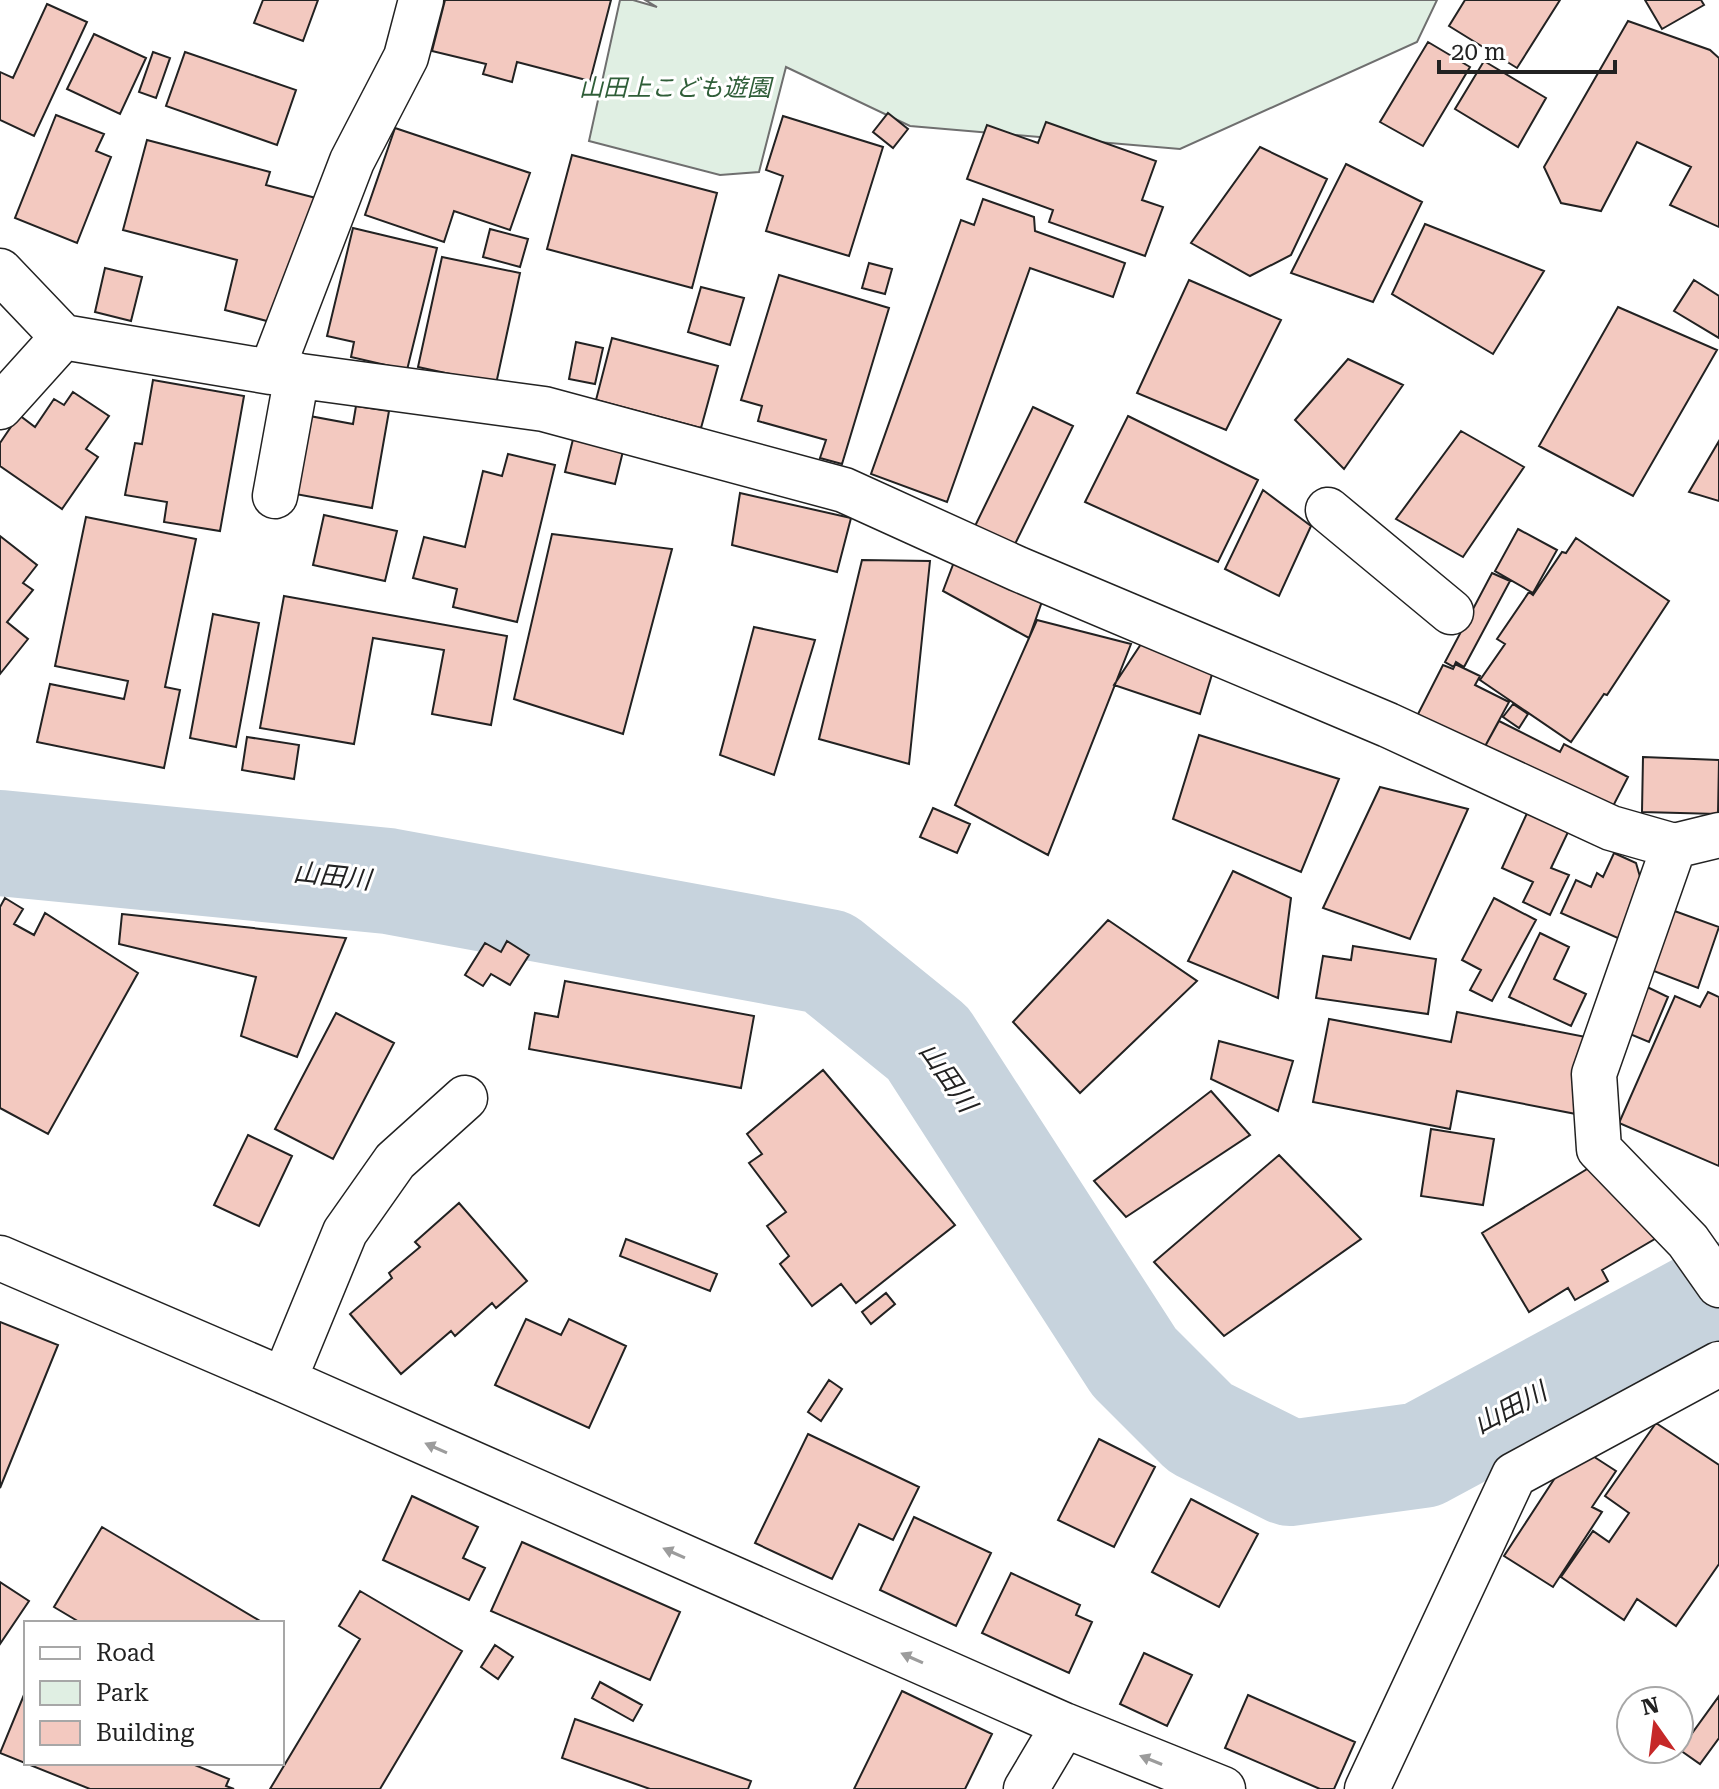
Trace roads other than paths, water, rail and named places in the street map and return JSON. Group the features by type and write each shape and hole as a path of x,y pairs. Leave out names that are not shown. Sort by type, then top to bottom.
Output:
{"street":[{"path":"275,496 284,373 352,161 406,57 421,0"},
{"path":"0,271 63,337 284,373 544,409 844,490 1018,569 1388,725 1611,828 1674,846 1719,835"},
{"path":"0,407 63,337"},
{"path":"1328,510 1451,612"},
{"path":"1674,846 1594,1074 1599,1149 1688,1241 1719,1285"},
{"path":"284,1380 345,1232 395,1161 465,1098"},
{"path":"0,1258 284,1380 1064,1725 1223,1789"},
{"path":"1367,1789 1514,1475 1719,1364"},
{"path":"1026,1789 1064,1725"}],"waterway":[{"name":"山田川","path":"0,843 388,881 828,962 928,1043 1134,1362 1200,1428 1290,1473 1422,1455 1719,1295"}],"park label":[{"name":"山田上こども遊園","path":"675,88"}]}
